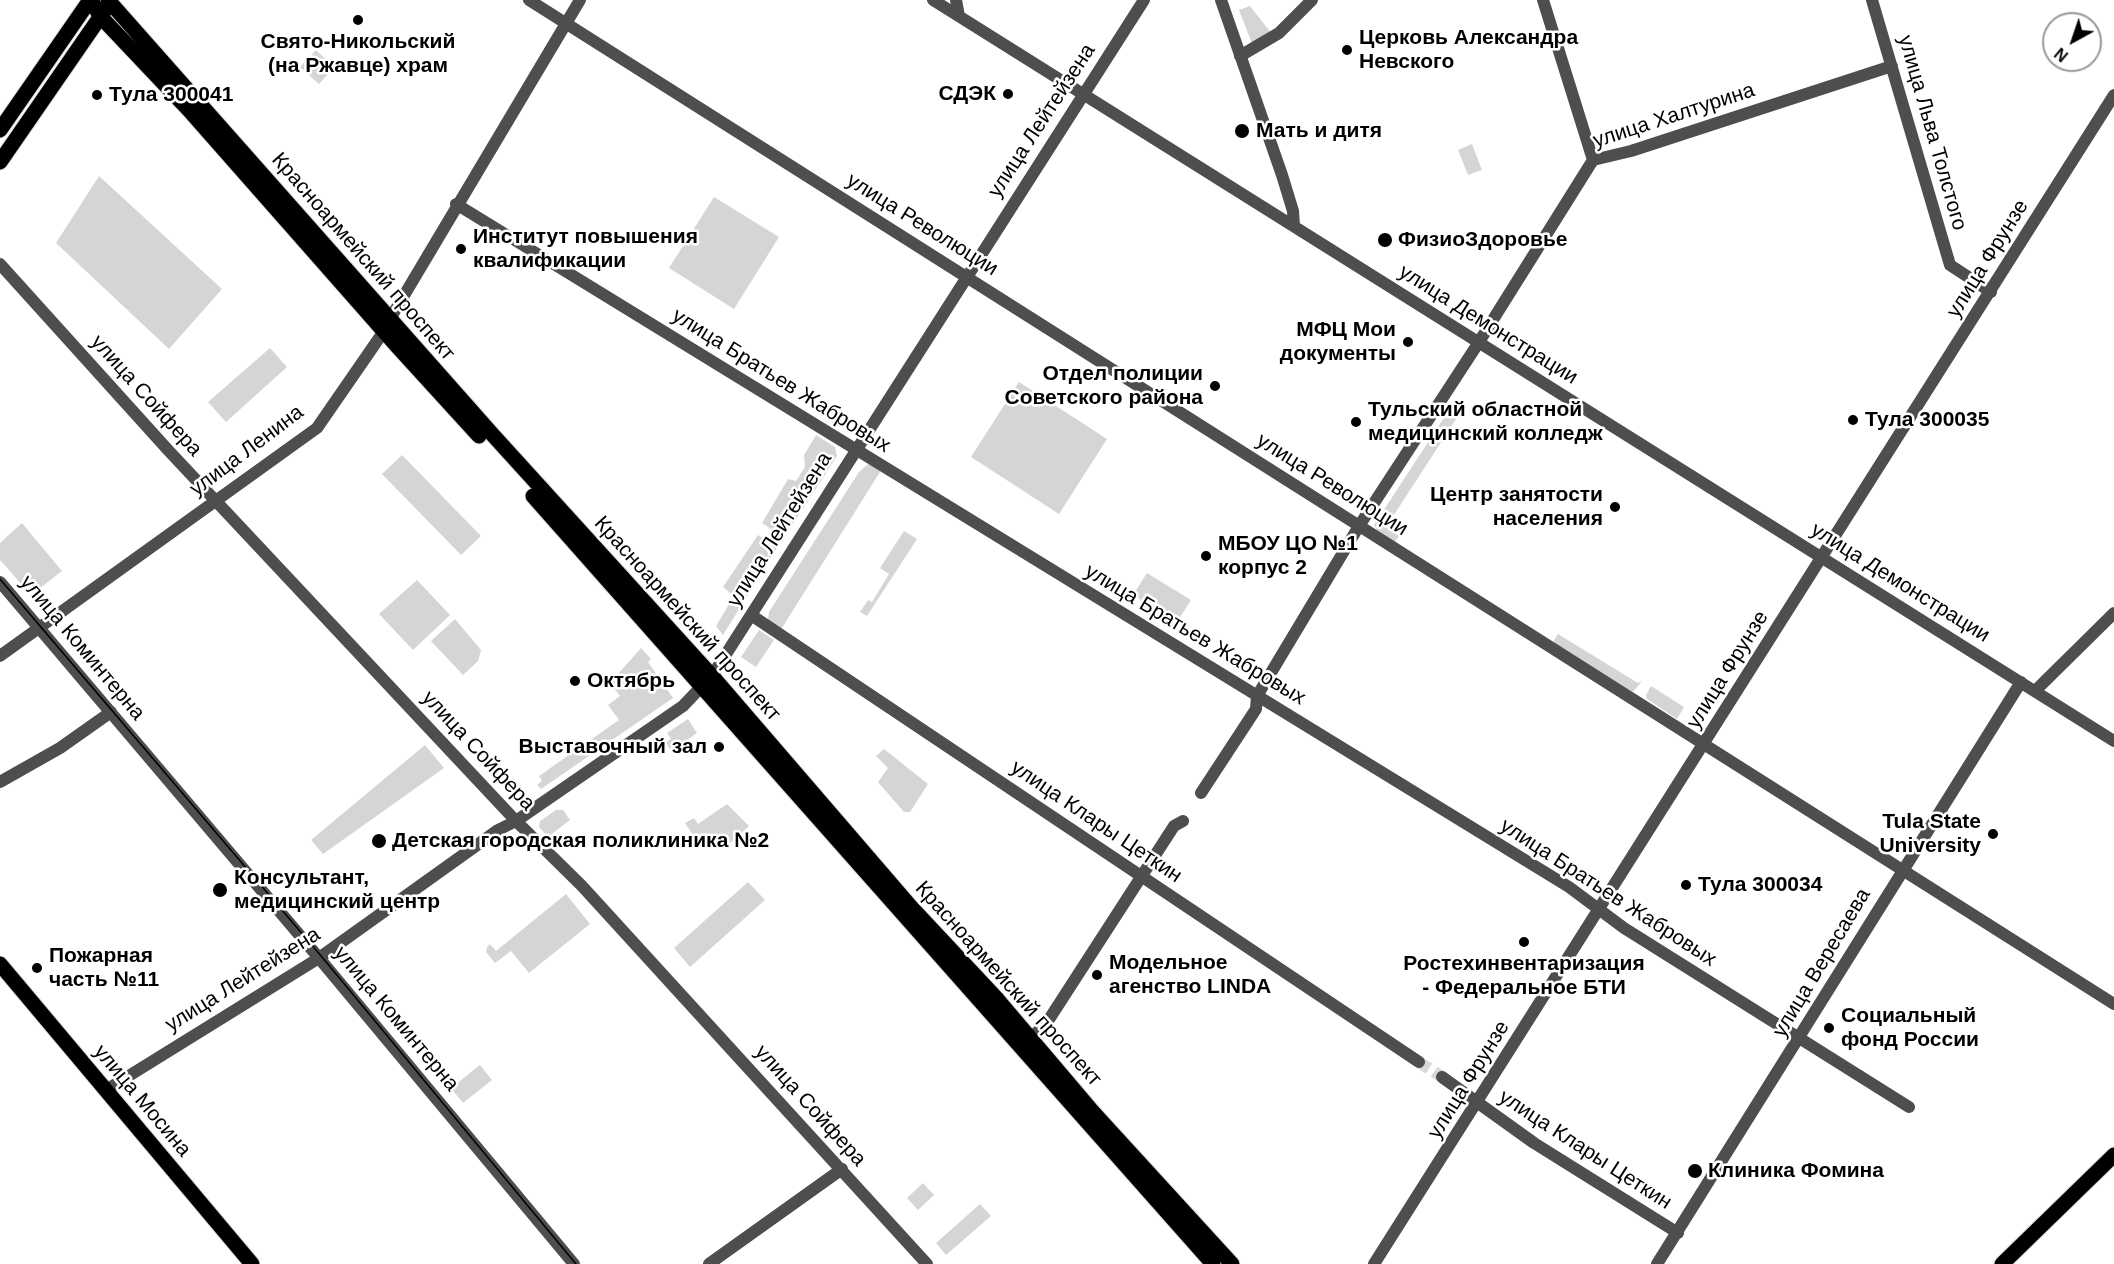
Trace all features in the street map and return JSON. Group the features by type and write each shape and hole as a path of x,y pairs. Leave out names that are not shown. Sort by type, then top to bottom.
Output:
{"main road":[{"name":"Красноармейский проспект","path":"91,0 100,16 387,325"},
{"path":"11,146 0,130 91,0"},
{"name":"Красноармейский проспект","path":"110,1 387,325 635,608 707,681 1031,1038 1093,1112 1232,1264"},
{"path":"0,162 110,1"},
{"name":"Красноармейский проспект","path":"707,681 1213,1264"},
{"name":"улица Мосина","path":"0,964 252,1264"},
{"path":"2002,1264 2114,1155"}],"street":[{"name":"улица Революции","path":"529,0 2114,1004"},
{"name":"улица Ленина","path":"0,656 317,428 387,325 456,204 580,0"},
{"name":"улица Демонстрации","path":"933,0 2114,741"},
{"path":"956,0 959,16"},
{"name":"улица Лейтейзена","path":"106,1090 319,958 498,830 516,821 683,706 707,681 1144,0"},
{"path":"1221,0 1293,211 1294,226"},
{"path":"1240,56 1279,33 1312,0"},
{"path":"1543,0 1593,160"},
{"name":"улица Льва Толстого","path":"1872,0 1950,265 1991,292"},
{"name":"улица Халтурина","path":"1201,793 1256,709 1257,696 1359,526 1479,342 1593,160 1631,151 1893,66"},
{"name":"улица Фрунзе","path":"1374,1264 2114,95"},
{"name":"улица Братьев Жабровых","path":"456,204 1569,887 1624,928 1909,1107"},
{"name":"улица Сойфера","path":"0,264 168,450 218,500 516,821 582,886 927,1264"},
{"name":"улица Коминтерна","path":"0,582 319,958 574,1264"},
{"path":"2035,691 2114,613"},
{"name":"улица Клары Цеткин","path":"751,615 1419,1062"},
{"name":"улица Вересаева","path":"1658,1264 1902,869 2021,682"},
{"path":"0,782 60,748 111,712"},
{"path":"1031,1038 1046,1024 1174,826 1183,821"},
{"name":"улица Клары Цеткин","path":"1442,1077 1534,1143 1678,1233"},
{"path":"709,1264 842,1169"}],"shaded area":[{"path":"1250,6 1272,34 1253,46 1239,10"},
{"path":"316,50 334,67 319,84 300,67"},
{"path":"1472,144 1482,170 1468,175 1458,150"},
{"path":"99,176 222,289 169,349 56,243"},
{"path":"714,197 779,237 734,309 669,268"},
{"path":"270,348 287,367 226,422 208,402"},
{"path":"1019,382 1107,439 1059,514 971,457"},
{"path":"1451,407 1460,413 1390,521 1403,530 1395,542 1377,530 1374,525"},
{"path":"816,435 835,447 837,456 786,535 782,536 762,523 788,479 796,481 805,467 804,455"},
{"path":"402,455 481,536 461,555 382,474"},
{"path":"868,464 881,470 880,472 780,631 768,620 769,612 859,472"},
{"path":"22,523 62,571 31,595 0,560 0,543"},
{"path":"904,531 917,539 867,616 860,612 868,600 872,602 889,574 880,568"},
{"path":"758,535 777,548 723,635 716,626 734,596 723,587"},
{"path":"1147,573 1191,600 1177,622 1133,595"},
{"path":"417,580 450,615 413,650 379,614"},
{"path":"455,619 481,650 478,661 463,675 431,641"},
{"path":"759,630 774,640 756,667 741,657"},
{"path":"1558,634 1638,683 1642,681 1633,692 1553,642"},
{"path":"641,648 651,659 648,662 673,698 541,789 537,785 542,781 539,776 619,720 608,705 620,696 610,683"},
{"path":"1651,686 1684,707 1677,719 1647,699 1646,695"},
{"path":"688,719 697,733 671,751 666,742 671,739 667,733"},
{"path":"425,745 444,768 323,854 311,840"},
{"path":"884,749 928,784 910,812 904,812 878,782 888,768 876,756"},
{"path":"727,804 749,826 729,844 704,833 695,838 685,823 694,818 698,824"},
{"path":"556,810 563,810 570,820 548,837 539,827 540,821"},
{"path":"748,882 765,900 690,967 674,948"},
{"path":"566,894 590,924 529,973 511,951 495,963 486,952 490,944 496,951"},
{"path":"480,1065 492,1080 463,1103 451,1088"},
{"path":"923,1183 934,1195 918,1210 907,1198"},
{"path":"980,1204 991,1216 946,1255 936,1243"}],"tunnel":[{"path":"1419,1062 1442,1077"}],"tram line":[{"path":"0,151 104,0"},
{"path":"0,579 322,957 576,1264"}],"place":[{"name":"Свято-Никольский (на Ржавце) храм","path":"358,20"},
{"name":"Церковь Александра Невского","path":"1347,50"},
{"name":"СДЭК","path":"1008,94"},
{"name":"Тула 300041","path":"97,95"},
{"name":"Мать и дитя","path":"1242,131"},
{"name":"ФизиоЗдоровье","path":"1385,240"},
{"name":"Институт повышения квалификации","path":"461,249"},
{"name":"МФЦ Мои документы","path":"1408,342"},
{"name":"Отдел полиции Советского района","path":"1215,386"},
{"name":"Тула 300035","path":"1853,420"},
{"name":"Тульский областной медицинский колледж","path":"1356,422"},
{"name":"Центр занятости населения","path":"1615,507"},
{"name":"МБОУ ЦО №1 корпус 2","path":"1206,556"},
{"name":"Октябрь","path":"575,681"},
{"name":"Выставочный зал","path":"719,747"},
{"name":"Tula State University","path":"1993,834"},
{"name":"Детская городская поликлиника №2","path":"379,841"},
{"name":"Тула 300034","path":"1686,885"},
{"name":"Консультант, медицинский центр","path":"220,890"},
{"name":"Ростехинвентаризация - Федеральное БТИ","path":"1524,942"},
{"name":"Пожарная часть №11","path":"37,968"},
{"name":"Модельное агенство LINDA","path":"1097,975"},
{"name":"Социальный фонд России","path":"1829,1028"},
{"name":"Клиника Фомина","path":"1695,1171"}]}
